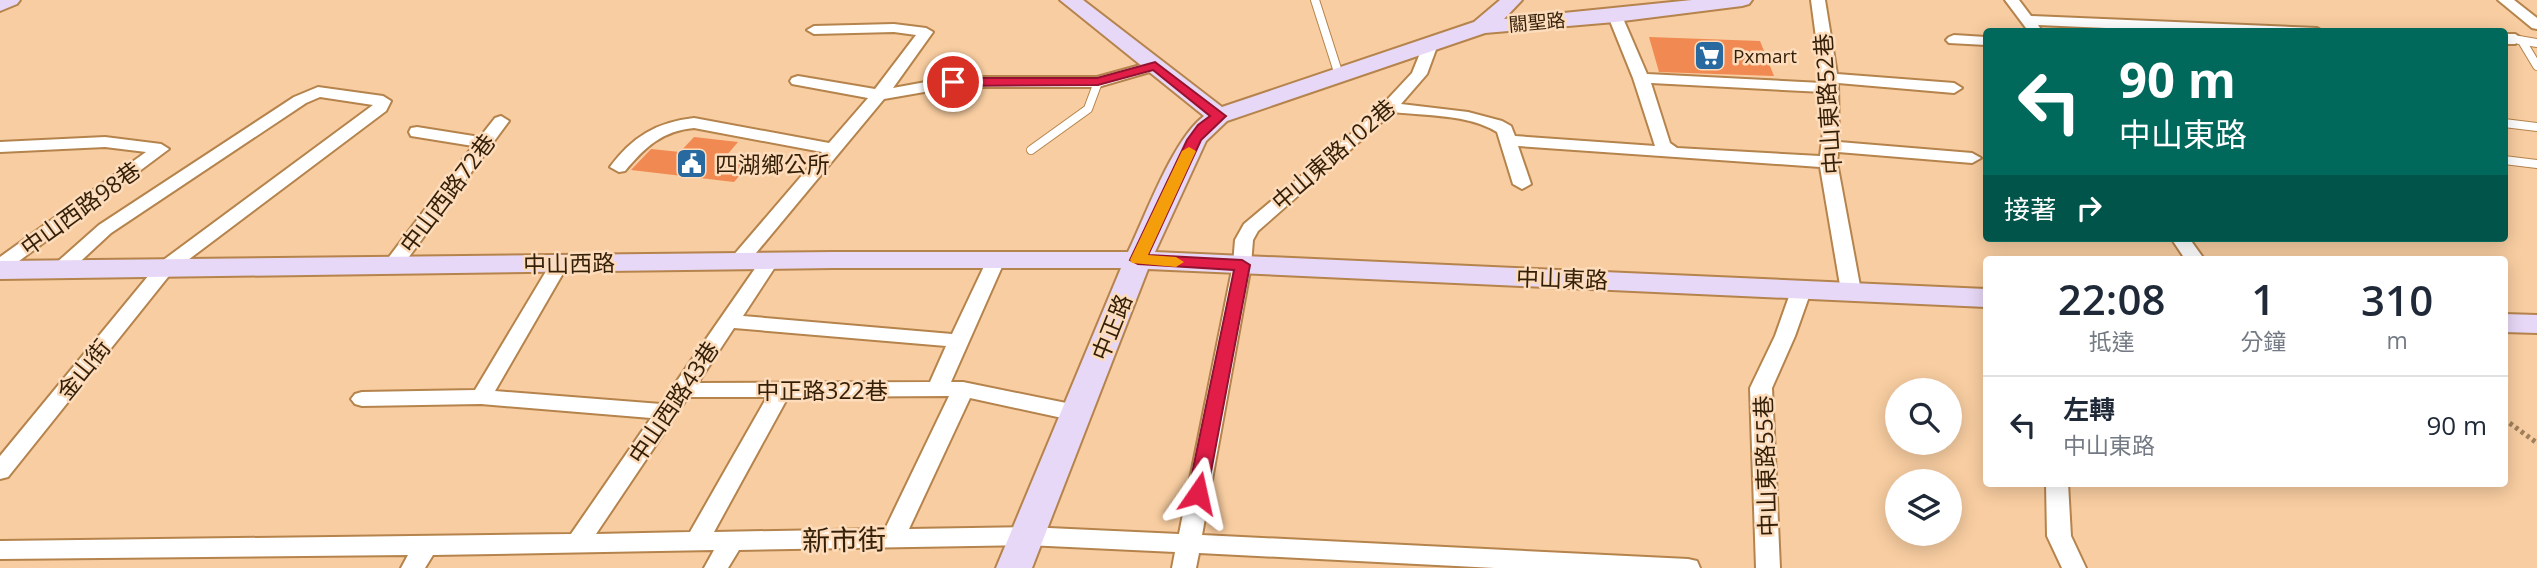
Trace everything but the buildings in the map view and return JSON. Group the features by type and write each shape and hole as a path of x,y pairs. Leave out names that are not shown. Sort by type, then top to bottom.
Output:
{"main road":[{"path":"0,5 10,0"},
{"path":"1070,0 1219,116"},
{"path":"1482,27 1512,0"},
{"name":"關聖路","path":"1219,116 1482,27 1615,16 1742,0"},
{"name":"中正路","path":"1014,568 1138,260 1194,140 1203,128 1219,116"},
{"name":"中山東路","path":"1138,260 1983,298"},
{"name":"中山西路","path":"0,268 1138,260"},
{"path":"2508,323 2537,324"}],"street":[{"name":"中山東路52巷","path":"1818,0 1830,83 1832,124 1829,154 1851,291"},
{"path":"2012,0 2031,26 2126,28"},
{"path":"2505,0 2537,25"},
{"path":"1615,16 1641,78 1662,145 1673,153"},
{"path":"739,261 879,95 926,32 915,29 814,30"},
{"path":"1954,40 1983,41"},
{"name":"中山東路102巷","path":"1184,568 1242,265 1244,240 1257,220 1377,120 1419,74 1430,44"},
{"path":"798,81 879,95 953,82 1098,82 1155,66"},
{"path":"1641,78 1954,88"},
{"name":"金山街","path":"0,471 165,268 380,108 383,101 318,92 300,100 105,229 62,268"},
{"path":"1389,107 1491,122 1506,131 1522,184"},
{"name":"中山西路72巷","path":"393,265 501,121"},
{"path":"619,167 640,143 655,131 675,124 694,123 833,149"},
{"path":"416,132 485,143"},
{"path":"1508,140 1673,153 1972,158"},
{"name":"中山西路98巷","path":"0,147 105,142 161,149 0,268"},
{"path":"937,389 996,260"},
{"name":"中山西路43巷","path":"577,544 727,321 771,261"},
{"path":"481,397 560,263"},
{"name":"中山東路55巷","path":"1768,568 1760,388 1785,336 1802,288"},
{"path":"727,321 960,341"},
{"path":"892,537 963,389"},
{"name":"中正路322巷","path":"680,390 963,389 1076,413"},
{"path":"697,542 781,390"},
{"path":"362,398 481,397 665,412"},
{"path":"2056,487 2059,536 2074,568"},
{"name":"新市街","path":"0,550 426,547 1027,536 1688,568"},
{"path":"716,568 732,541"},
{"path":"413,568 426,547"}],"lane":[{"path":"1315,0 1339,75"},
{"path":"2514,40 2537,43"},
{"path":"2514,40 2537,66"},
{"path":"1031,150 1087,109 1098,82"},
{"path":"2508,123 2537,127"},
{"path":"2508,160 2537,164"}],"path":[{"path":"2508,422 2537,443"}],"slow traffic":[{"path":"1176,262 1138,260 1189,151"}],"place":[{"name":"Pxmart","path":"1710,56"},
{"name":"四湖鄉公所","path":"692,164"}],"route":[{"path":"953,82 1098,82 1155,66 1219,116 1203,128 1194,140 1138,260 1242,265 1198,493"}]}
